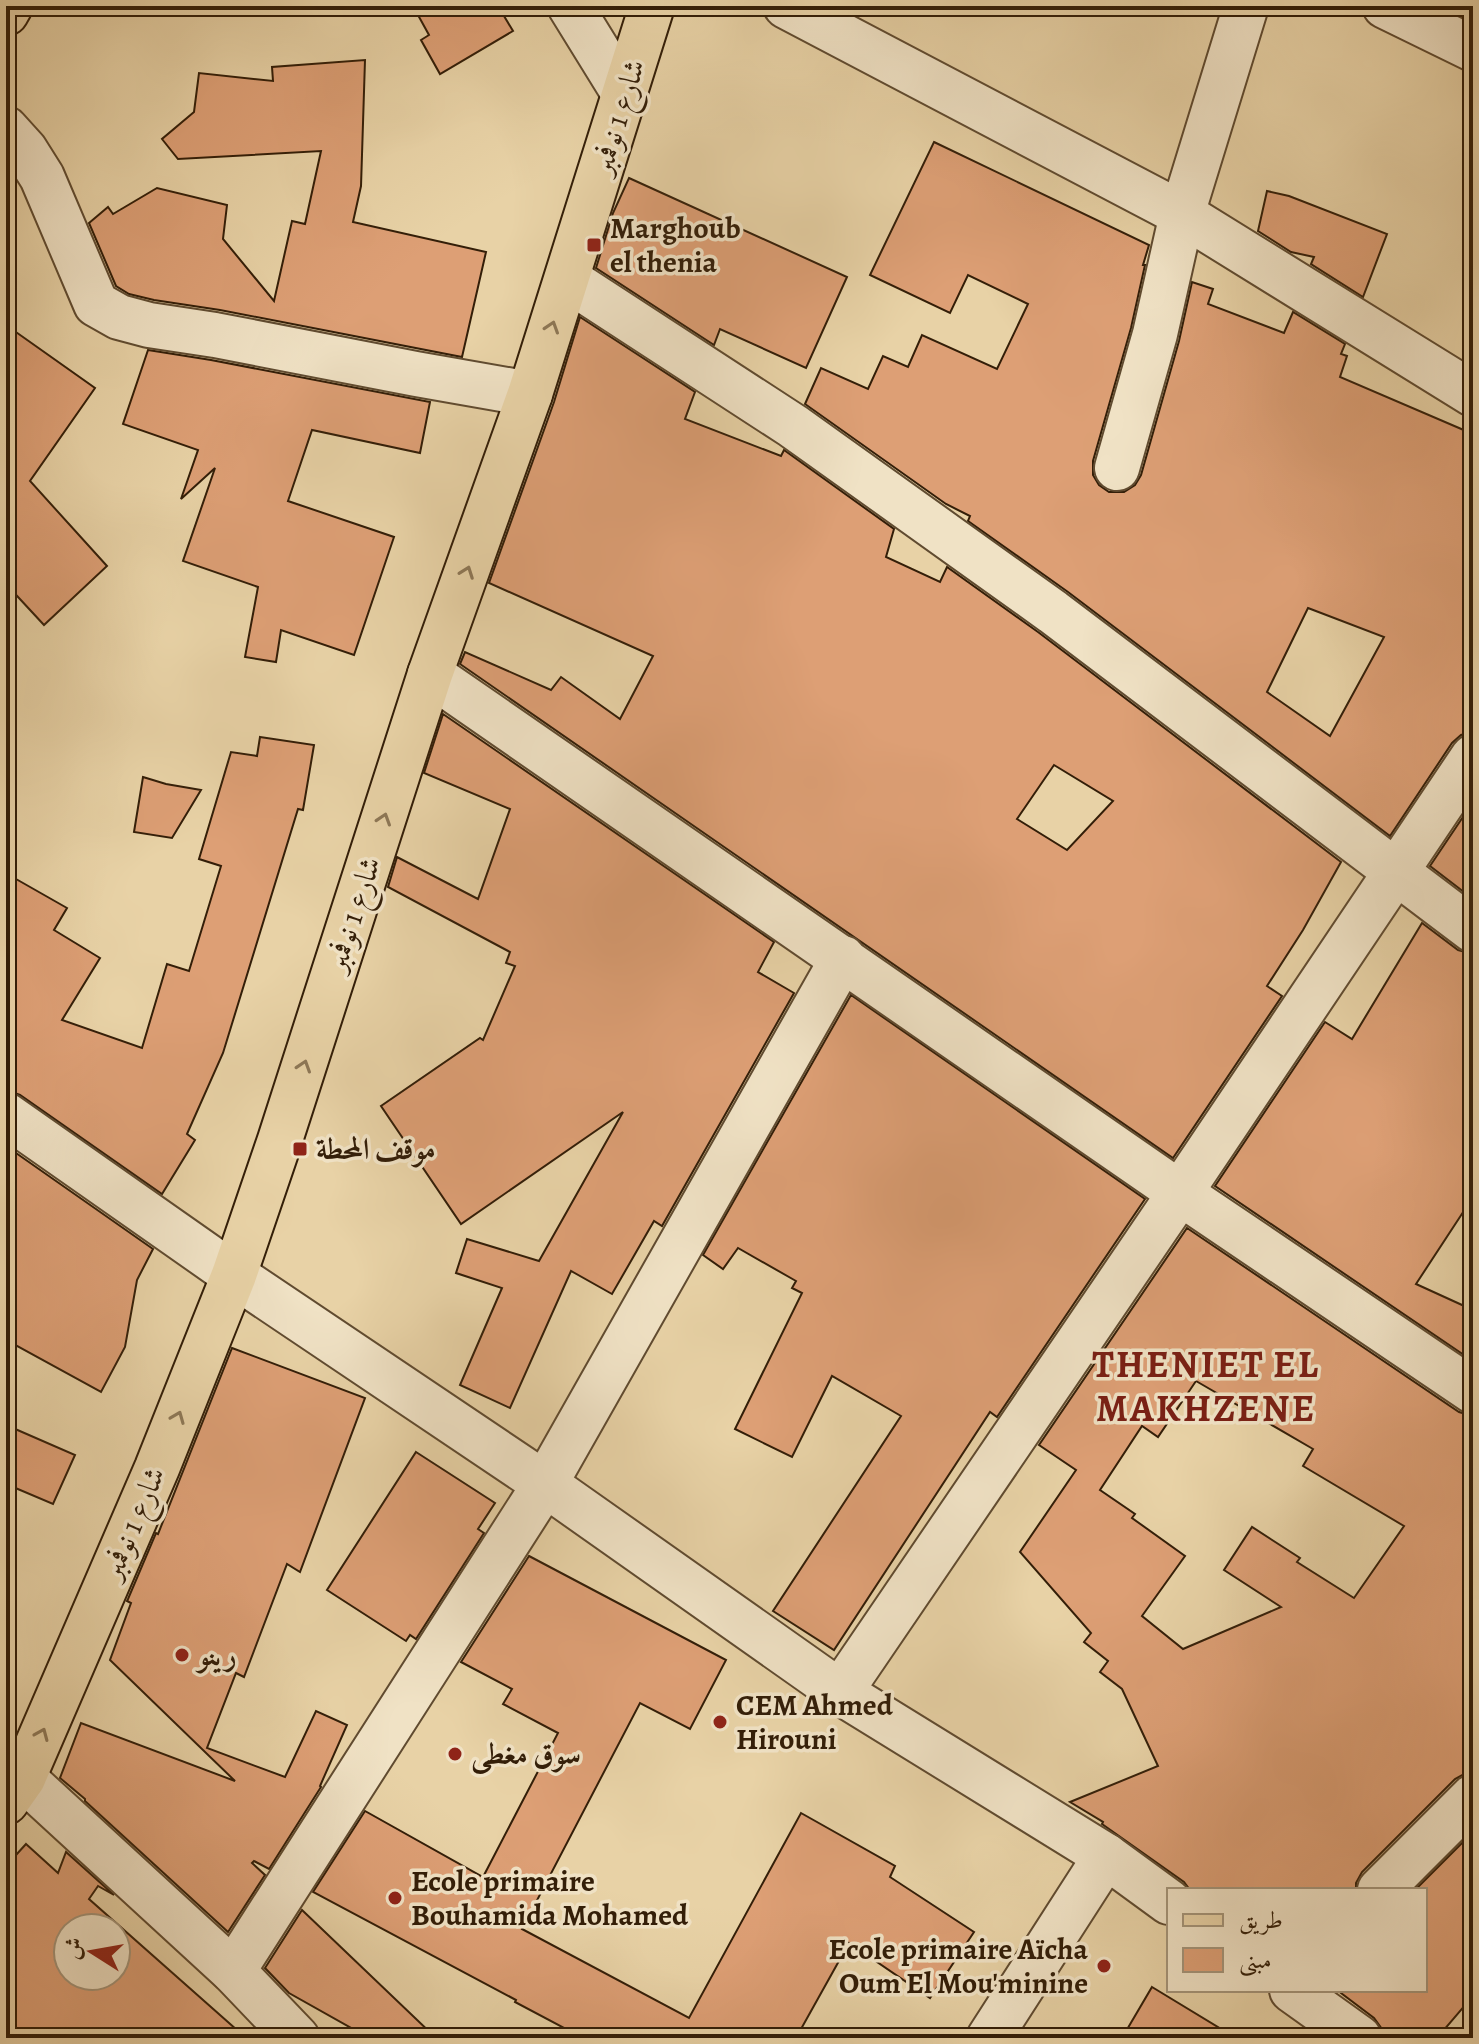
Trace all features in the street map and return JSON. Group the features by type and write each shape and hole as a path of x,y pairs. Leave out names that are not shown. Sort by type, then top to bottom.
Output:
{"main road":[{"path":"6,13 10,6"},
{"name":"شارع 1 نوفمبر","path":"14,1790 157,1468 234,1275 430,674 530,394 652,6"}],"street":[{"path":"570,6 625,95"},
{"path":"786,6 1182,214 1473,394"},
{"path":"1117,468 1155,334 1182,214 1246,6"},
{"path":"1385,6 1473,49"},
{"path":"6,129 25,150 42,177 96,304 119,317 530,394"},
{"path":"567,279 793,426 1053,612 1473,930"},
{"path":"430,674 1180,1193 1473,1391"},
{"path":"840,1692 1473,757"},
{"path":"233,1971 545,1484 843,958"},
{"path":"6,1115 234,1275 545,1484 840,1692 1106,1856 1167,1901"},
{"path":"14,1790 233,1971 297,2038"},
{"path":"1382,1888 1473,1797"},
{"path":"989,2038 1106,1856"},
{"path":"1295,1992 1359,2038"}],"building":[{"path":"413,6 498,6 513,31 440,74 421,40 429,35"},
{"path":"365,60 361,186 353,222 486,252 462,357 154,300 129,294 116,286 89,223 108,207 113,214 157,188 227,205 223,239 274,301 292,221 305,224 321,151 178,159 162,139 194,112 199,73 273,81 272,67"},
{"path":"934,142 1149,245 1131,328 1093,461 1093,475 1099,485 1109,492 1124,492 1135,485 1141,475 1179,341 1192,282 1213,289 1208,304 1284,333 1293,312 1345,344 1341,354 1347,356 1340,377 1473,434 1473,732 1461,735 1452,743 1390,836 1068,592 968,521 970,516 946,504 805,404 821,368 868,389 883,356 908,367 922,335 997,369 1028,304 968,275 950,313 870,275","holes":["1308,608 1384,637 1330,736 1267,692"]},
{"path":"629,178 847,277 806,368 720,329 714,345 596,268 613,213"},
{"path":"1267,191 1289,196 1387,234 1363,297 1311,264 1314,257 1291,252 1258,231"},
{"path":"580,317 695,392 685,419 781,456 784,450 894,529 886,557 940,582 947,567 1038,632 1341,862 1267,986 1282,996 1173,1158 460,664 465,652 551,690 561,677 620,719 653,656 489,583 554,402","holes":["1054,765 1113,801 1067,850 1017,819"]},
{"path":"6,325 95,388 30,481 107,566 44,625 6,584"},
{"path":"148,350 430,402 420,453 312,430 288,501 394,537 354,655 281,630 276,662 245,657 258,587 183,561 215,468 181,499 198,450 123,424"},
{"path":"443,714 774,942 758,972 794,993 662,1226 654,1221 612,1294 571,1271 510,1408 460,1385 502,1288 456,1273 467,1239 539,1261 623,1112 461,1224 381,1106 480,1038 483,1040 515,966 506,963 510,952 388,887 397,857 478,899 510,809 424,773"},
{"path":"260,737 314,745 303,810 298,809 223,1053 187,1134 195,1140 162,1194 20,1095 6,1090 6,897 16,879 67,908 54,930 100,958 62,1020 142,1048 167,964 189,971 221,866 199,859 231,752 257,756"},
{"path":"143,777 201,790 172,838 134,832"},
{"path":"1473,802 1473,899 1430,866"},
{"path":"1422,923 1458,950 1473,954 1473,1197 1416,1284 1473,1310 1473,1336 1464,1355 1215,1186 1325,1022 1352,1039"},
{"path":"851,995 1145,1199 997,1417 990,1412 834,1650 773,1611 901,1416 832,1376 792,1457 735,1429 802,1293 792,1288 796,1281 738,1248 723,1269 703,1255"},
{"path":"6,1146 153,1249 137,1280 125,1347 101,1392 6,1340"},
{"path":"1187,1228 1459,1412 1473,1416 1473,1773 1455,1779 1362,1872 1356,1888 1188,1888 1103,1822 1070,1802 1158,1766 1122,1689 1100,1672 1108,1661 1084,1642 1091,1633 1020,1552 1076,1470 1039,1445","holes":["1196,1381 1313,1449 1303,1466 1404,1526 1354,1598 1297,1562 1300,1558 1252,1527 1224,1570 1281,1607 1183,1649 1142,1616 1185,1556 1132,1518 1135,1514 1100,1490 1142,1426 1158,1437"]},
{"name":"رينو","path":"232,1348 365,1398 300,1572 287,1564 244,1677 236,1673 207,1748 285,1777 316,1711 347,1725 321,1787 269,1869 254,1861 252,1863 265,1875 228,1932 60,1778 81,1723 235,1781 110,1660 131,1603 127,1601 158,1534"},
{"path":"6,1425 75,1455 53,1504 6,1484"},
{"path":"416,1452 495,1503 478,1529 484,1533 416,1639 410,1635 406,1641 327,1590"},
{"path":"529,1556 726,1660 690,1729 640,1703 522,1929 689,2018 801,1813 895,1866 890,1877 974,1932 930,1998 849,1943 796,2038 583,2038 313,1892 365,1811 483,1877 558,1733 503,1704 512,1689 461,1662"},
{"path":"1473,1832 1473,1996 1437,2038 1392,2038 1374,2018 1340,1992 1427,1992 1427,1888 1417,1888"},
{"path":"26,1844 58,1873 66,1852 114,1895 98,1886 89,1899 104,1912 52,1912 52,1992 132,1992 132,1937 246,2038 6,2038 6,1866"},
{"path":"302,1910 436,2038 369,2038 289,1993 265,1968"},
{"path":"1152,1987 1236,2038 1122,2038"}],"place":[{"name":"Marghoub el thenia","path":"594,245"},
{"name":"موقف المحطة","path":"300,1149"},
{"name":"رينو","path":"182,1655"},
{"name":"CEM Ahmed Hirouni","path":"720,1722"},
{"name":"سوق مغطى","path":"455,1754"},
{"name":"Ecole primaire Bouhamida Mohamed","path":"395,1898"},
{"name":"Ecole primaire Aïcha Oum El Mou'minine","path":"1104,1966"}],"district":[{"name":"THENIET EL MAKHZENE","path":"1206,1386"}]}
